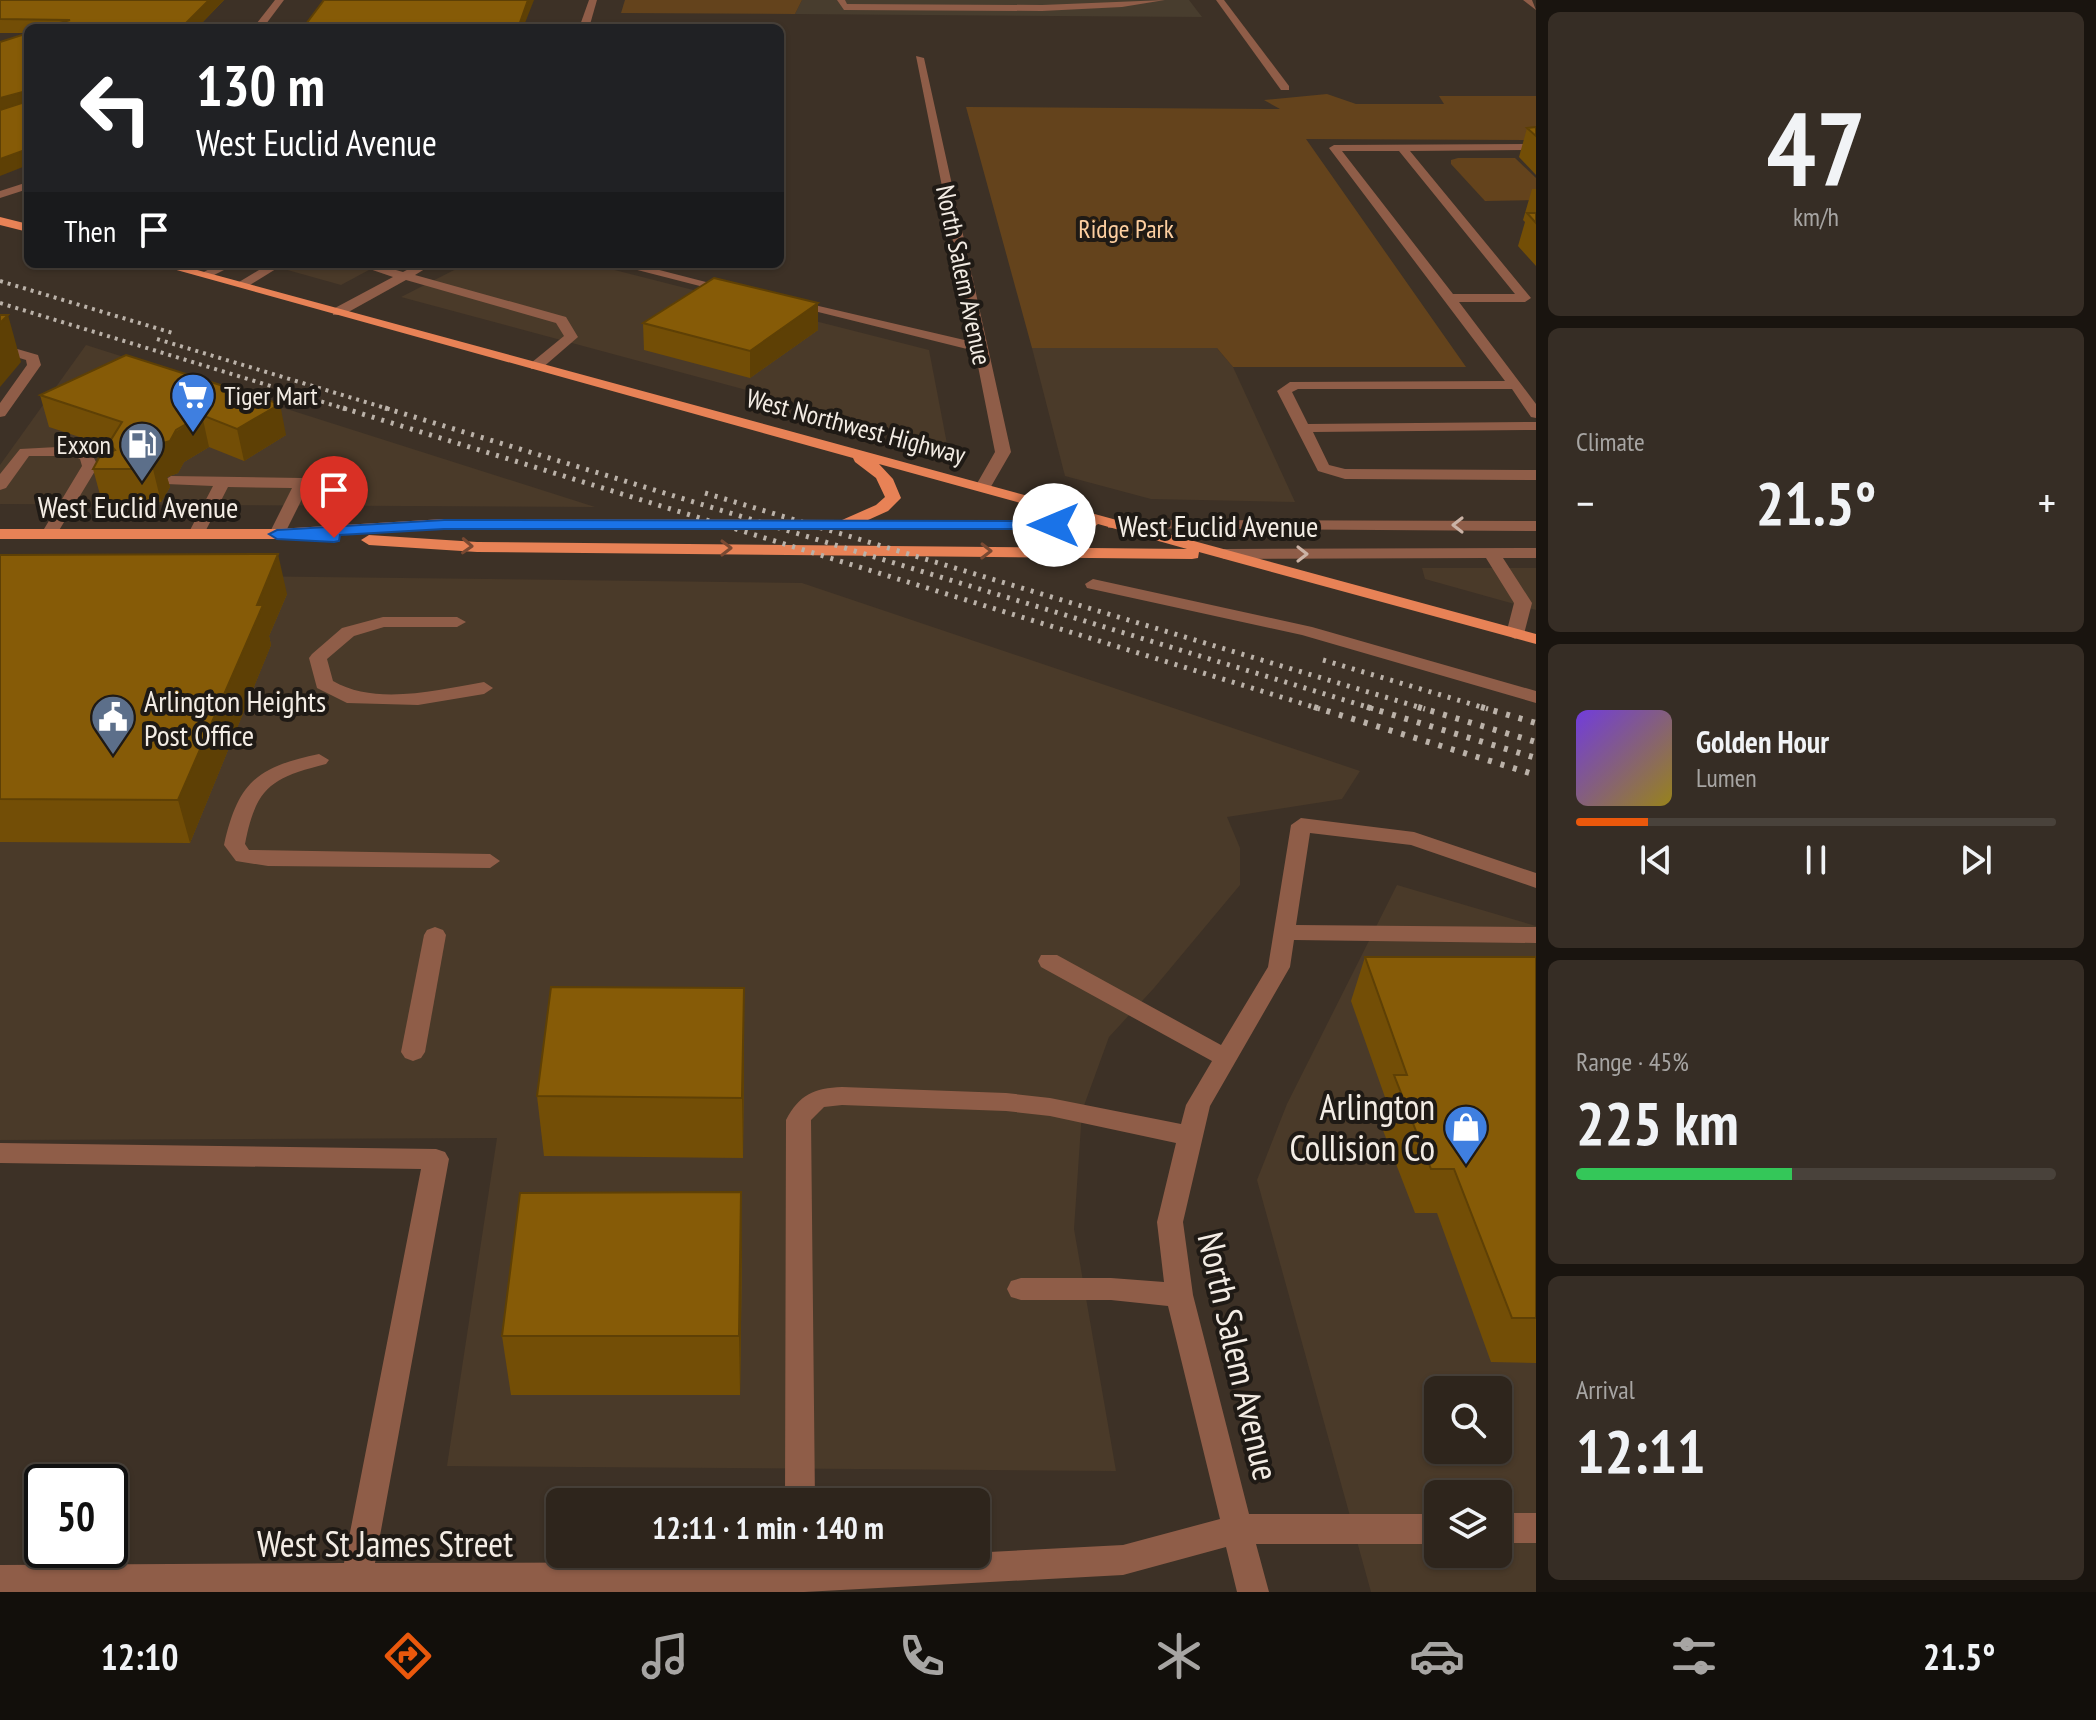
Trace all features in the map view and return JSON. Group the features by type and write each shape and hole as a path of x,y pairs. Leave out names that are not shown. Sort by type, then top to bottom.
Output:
{"main road":[{"path":"0,221 24,227"},
{"name":"West Northwest Highway","path":"177,268 1536,639"},
{"path":"842,526 882,508 893,498 890,485 880,471 843,449"},
{"name":"West Euclid Avenue","path":"0,534 277,534 444,524 1114,525"},
{"name":"West Euclid Avenue","path":"277,534 477,547 1224,554"}],"street":[{"path":"261,24 280,0"},
{"path":"585,24 593,0"},
{"path":"841,0 844,7 1046,7 1123,6 1161,0"},
{"path":"1220,0 1285,88"},
{"path":"1527,0 1536,7"},
{"name":"North Salem Avenue","path":"919,58 1003,452 983,487"},
{"path":"1536,147 1334,148 1536,414"},
{"path":"1402,148 1525,298 1448,298"},
{"path":"0,195 24,186"},
{"path":"204,275 221,268"},
{"path":"240,285 271,268"},
{"path":"376,268 561,320 571,337 536,366"},
{"path":"338,312 420,268"},
{"path":"637,268 740,292"},
{"path":"785,303 980,348"},
{"path":"0,348 25,353 33,358 34,365 0,413"},
{"path":"1516,385 1295,385 1284,391 1323,468 1345,474 1536,475"},
{"path":"1303,428 1536,426"},
{"path":"0,485 25,452 76,451 87,457 90,466 49,534"},
{"path":"76,488 102,481"},
{"path":"171,481 302,483 277,534"},
{"path":"196,534 222,483"},
{"name":"West Euclid Avenue","path":"1114,525 1536,526"},
{"path":"1491,553 1523,603 1515,634"},
{"name":"West Euclid Avenue","path":"1224,554 1536,553"},
{"path":"1093,584 1306,631 1536,697"},
{"path":"457,622 383,622 348,632 318,658 324,684 347,697 418,699 484,688"},
{"path":"319,760 286,766 260,780 248,798 236,831 234,845 243,856 268,859 490,861"},
{"name":"North Salem Avenue","path":"1253,1592 1179,1295 1170,1222 1198,1105 1279,967 1301,825 1414,839 1536,881"},
{"path":"1285,932 1536,935"},
{"path":"413,1052 435,935"},
{"path":"1049,961 1226,1058"},
{"path":"800,1488 798,1120 805,1106 819,1097 842,1096 1006,1102 1050,1107 1190,1136"},
{"path":"0,1153 436,1159 356,1581"},
{"path":"1021,1289 1111,1289 1179,1295"},
{"path":"1512,1528 1536,1528"},
{"name":"West St James Street","path":"990,1562 1123,1560 1239,1529 1424,1529"},
{"name":"West St James Street","path":"0,1580 123,1587 741,1568"}],"shaded area":[{"path":"802,0 1189,0 1202,17 795,14"},
{"path":"280,268 373,268 341,285"},
{"path":"458,268 607,268 929,350 947,444 401,297"},
{"path":"86,345 595,507 0,504 0,465"},
{"path":"1032,348 1217,348 1233,367 1295,502 1151,499 1065,476"},
{"path":"1422,568 1536,568 1536,610 1425,579"},
{"path":"0,573 802,583 1360,771 1342,799 1227,817 1240,848 1240,885 1109,1037 1082,1111 1074,1229 1116,1471 447,1466 497,1138 0,1140"},
{"path":"1397,885 1536,926 1536,1592 1371,1592 1257,1180 1287,1104"}],"green space":[{"path":"625,0 802,0 795,14 621,13"},
{"name":"Ridge Park","path":"1327,94 1356,104 1444,104 1439,96 1536,96 1536,140 1306,139 1466,367 1233,367 1217,348 1032,348 966,107 1280,109 1264,100"},
{"path":"1515,158 1536,178 1536,200 1485,201 1451,164 1451,160"}],"building":[{"path":"0,0 209,0 185,24 56,24 70,20 0,19"},
{"path":"324,0 528,0 519,24 306,24"},
{"path":"24,34 24,92 0,98 0,42"},
{"path":"24,102 24,150 0,159 0,110"},
{"path":"1536,127 1536,136 1527,128"},
{"path":"1527,213 1536,213 1536,223"},
{"path":"714,278 818,303 750,351 643,323"},
{"path":"126,355 280,404 237,429 202,415 176,430 170,441 153,446 153,451 162,455 153,469 93,469 100,456 115,450 109,443 122,422 40,395"},
{"name":"Arlington Heights Post Office","path":"278,554 257,605 263,605 178,800 0,799 0,555"},
{"name":"Arlington Collision Co","path":"1365,957 1536,957 1536,1318 1512,1318 1454,1169 1431,1169 1394,1075 1407,1075"},
{"path":"551,987 744,988 742,1098 537,1096"},
{"path":"741,1192 739,1336 502,1336 520,1193"}],"railway":[{"path":"0,281 176,334"},
{"path":"0,303 349,410"},
{"path":"157,339 392,410"},
{"path":"343,408 1320,709"},
{"path":"385,408 1374,709"},
{"path":"705,493 1425,709"},
{"path":"1323,660 1488,709"},
{"path":"1314,707 1536,775"},
{"path":"1367,707 1536,758"},
{"path":"1418,707 1536,742"},
{"path":"1481,707 1536,723"}],"place":[{"name":"Tiger Mart","path":"193,434"},
{"name":"Exxon","path":"142,483"},
{"name":"Arlington Heights Post Office","path":"113,756"},
{"name":"Arlington Collision Co","path":"1466,1166"}],"route":[{"path":"334,538 277,534 444,524 727,527 1054,525"}]}
